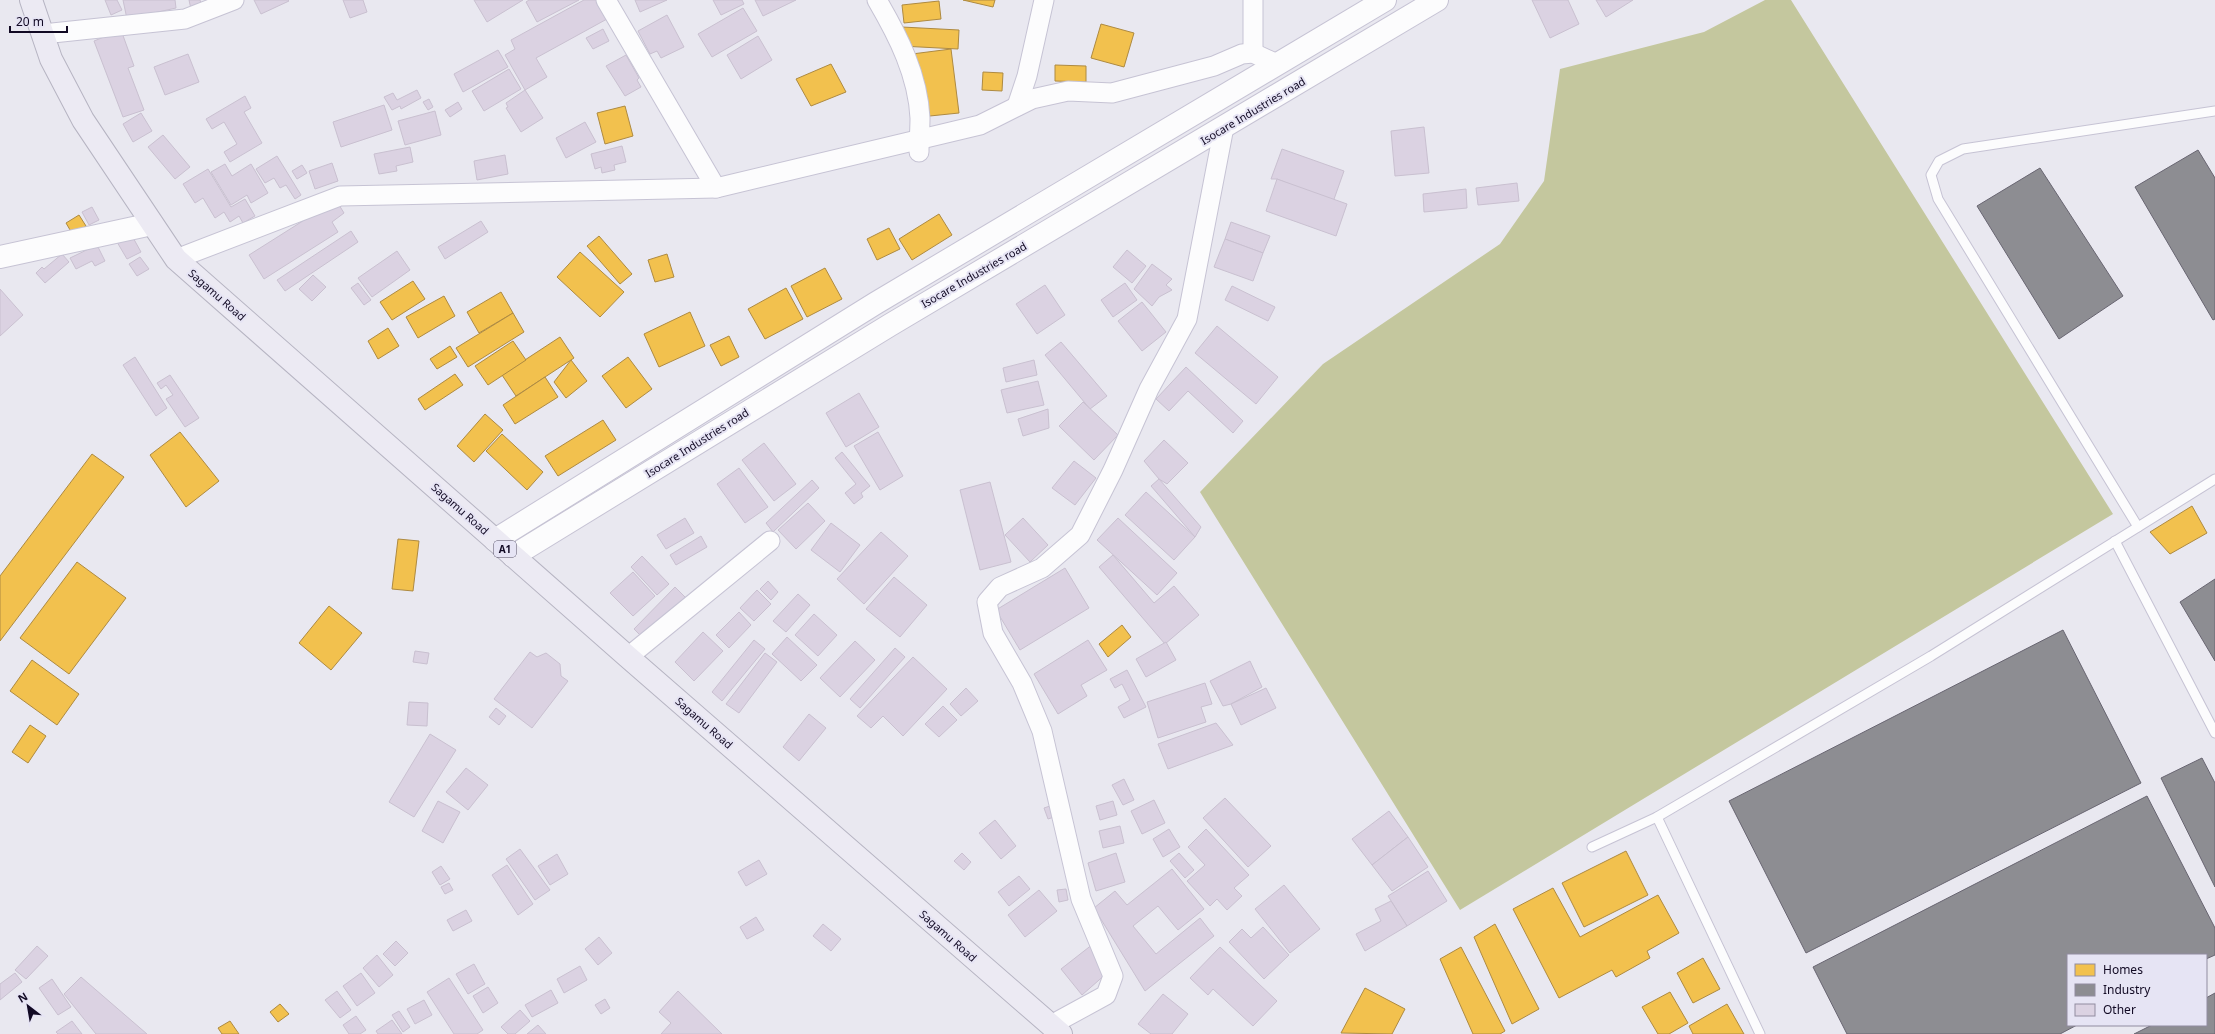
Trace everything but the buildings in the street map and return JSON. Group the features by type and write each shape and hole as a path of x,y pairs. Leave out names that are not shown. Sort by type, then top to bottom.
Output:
{"highway":[{"name":"Sagamu Road","path":"30,0 52,59 83,120 176,259 628,657 1056,1030"}],"street":[{"path":"43,34 185,19 234,0"},
{"path":"606,0 716,188"},
{"path":"877,0 899,39 912,75 920,117 919,146"},
{"path":"1017,106 1027,76 1044,0"},
{"path":"1253,0 1253,53"},
{"path":"495,540 876,303 1190,118 1385,0"},
{"name":"Isocare Industries road","path":"513,556 890,325 1438,0"},
{"path":"176,259 340,196 716,188 919,146 980,126 1032,99 1068,91 1112,93 1214,66 1242,54 1253,53 1277,64"},
{"path":"1056,1030 1106,995 1113,976 1107,959 1088,920 1081,899 1042,731 1022,684 993,633 987,602 1000,587 1042,568 1080,534 1114,470 1149,390 1187,319 1224,128"},
{"path":"0,257 152,224"},
{"path":"876,303 890,325"},
{"path":"628,657 770,540"}],"lane":[{"path":"2138,526 1938,199 1931,175 1939,161 1963,149 2215,111"},
{"path":"1592,847 1657,817 1931,656 2215,479"},
{"path":"2115,541 2214,728"},
{"path":"1657,817 1760,1034"}],"green space":[{"path":"1765,0 1791,0 2113,514 1460,910 1200,492 1323,364 1500,244 1544,181 1560,69 1704,32"}]}
